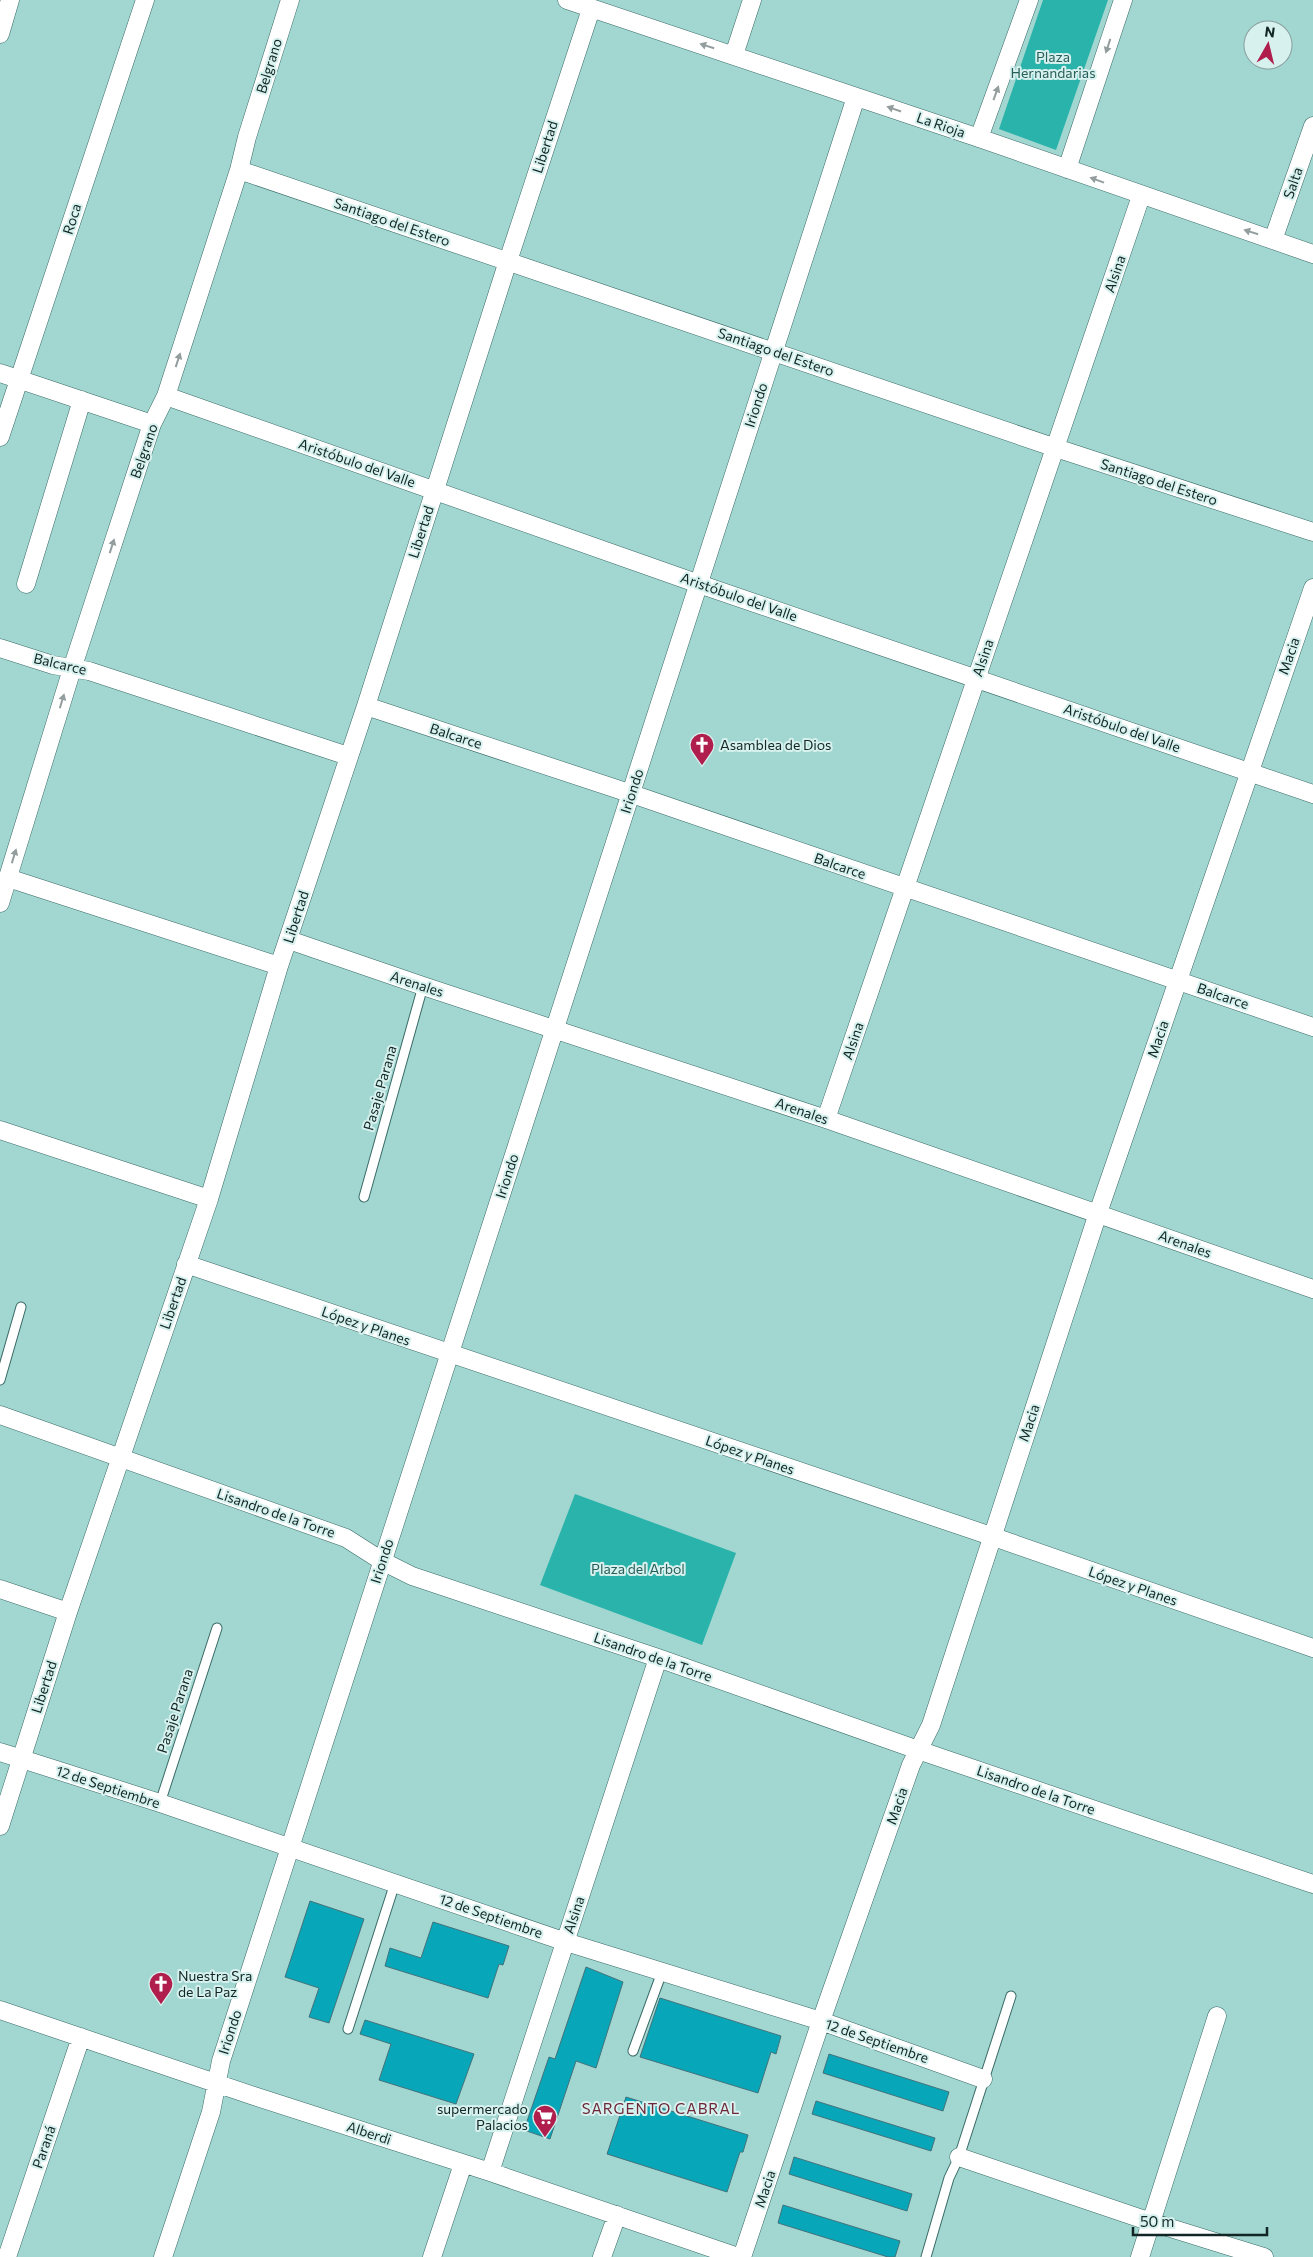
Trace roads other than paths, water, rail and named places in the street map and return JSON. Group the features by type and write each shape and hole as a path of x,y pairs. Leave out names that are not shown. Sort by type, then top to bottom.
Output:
{"street":[{"path":"0,34 10,0"},
{"name":"Roca","path":"0,437 144,0"},
{"name":"Belgrano","path":"0,903 72,669 152,424 166,396 239,170 247,136 290,0"},
{"name":"La Rioja","path":"568,0 979,138 1141,196 1313,254"},
{"path":"734,55 752,0"},
{"path":"979,138 1029,0"},
{"path":"1067,169 1123,0"},
{"name":"Libertad","path":"0,1826 20,1759 119,1458 209,1199 279,966 366,706 508,261 591,9"},
{"name":"Iriondo","path":"163,2257 211,2112 221,2061 856,97"},
{"name":"Salta","path":"1274,240 1313,126"},
{"name":"Santiago del Estero","path":"239,170 1056,448 1313,532"},
{"name":"Alsina","path":"826,1119 1141,196"},
{"path":"0,373 152,424"},
{"name":"Aristóbulo del Valle","path":"166,396 699,584 1313,794"},
{"path":"26,584 82,400"},
{"name":"Macia","path":"742,2257 820,2022 918,1750 930,1725 1098,1213 1313,588"},
{"name":"Balcarce","path":"0,648 72,669 90,671 348,756"},
{"name":"Balcarce","path":"366,706 632,794 1313,1027"},
{"path":"8,878 279,966"},
{"name":"Arenales","path":"289,940 826,1119 1313,1289"},
{"path":"0,1130 209,1199"},
{"name":"López y Planes","path":"186,1264 991,1536 1313,1648"},
{"name":"Lisandro de la Torre","path":"0,1415 346,1538 382,1561 412,1576 658,1658 918,1750 1313,1884"},
{"path":"0,1589 68,1612"},
{"name":"Alsina","path":"490,2172 658,1658"},
{"name":"12 de Septiembre","path":"0,1752 160,1803 566,1942 820,2022 983,2079"},
{"name":"Alberdi","path":"0,2010 216,2083 490,2172 738,2257"},
{"path":"1140,2257 1217,2016"},
{"name":"Paraná","path":"7,2257 81,2037"},
{"path":"959,2156 1151,2222 1264,2257"},
{"path":"432,2257 463,2164"},
{"path":"602,2257 616,2215"}],"lane":[{"name":"Pasaje Parana","path":"364,1197 423,986"},
{"path":"0,1380 21,1307"},
{"name":"Pasaje Parana","path":"160,1803 216,1628"},
{"path":"348,2029 395,1884"},
{"path":"633,2051 662,1972"},
{"path":"926,2257 949,2178 959,2156 1011,1996"}],"place":[{"name":"Asamblea de Dios","path":"702,766"},
{"name":"Nuestra Sra de La Paz","path":"161,2005"},
{"name":"supermercado Palacios","path":"545,2138"}],"district":[{"name":"SARGENTO CABRAL","path":"661,2109"}],"park label":[{"name":"Plaza Hernandarias","path":"1053,66"},
{"name":"Plaza del Arbol","path":"638,1569"}]}
